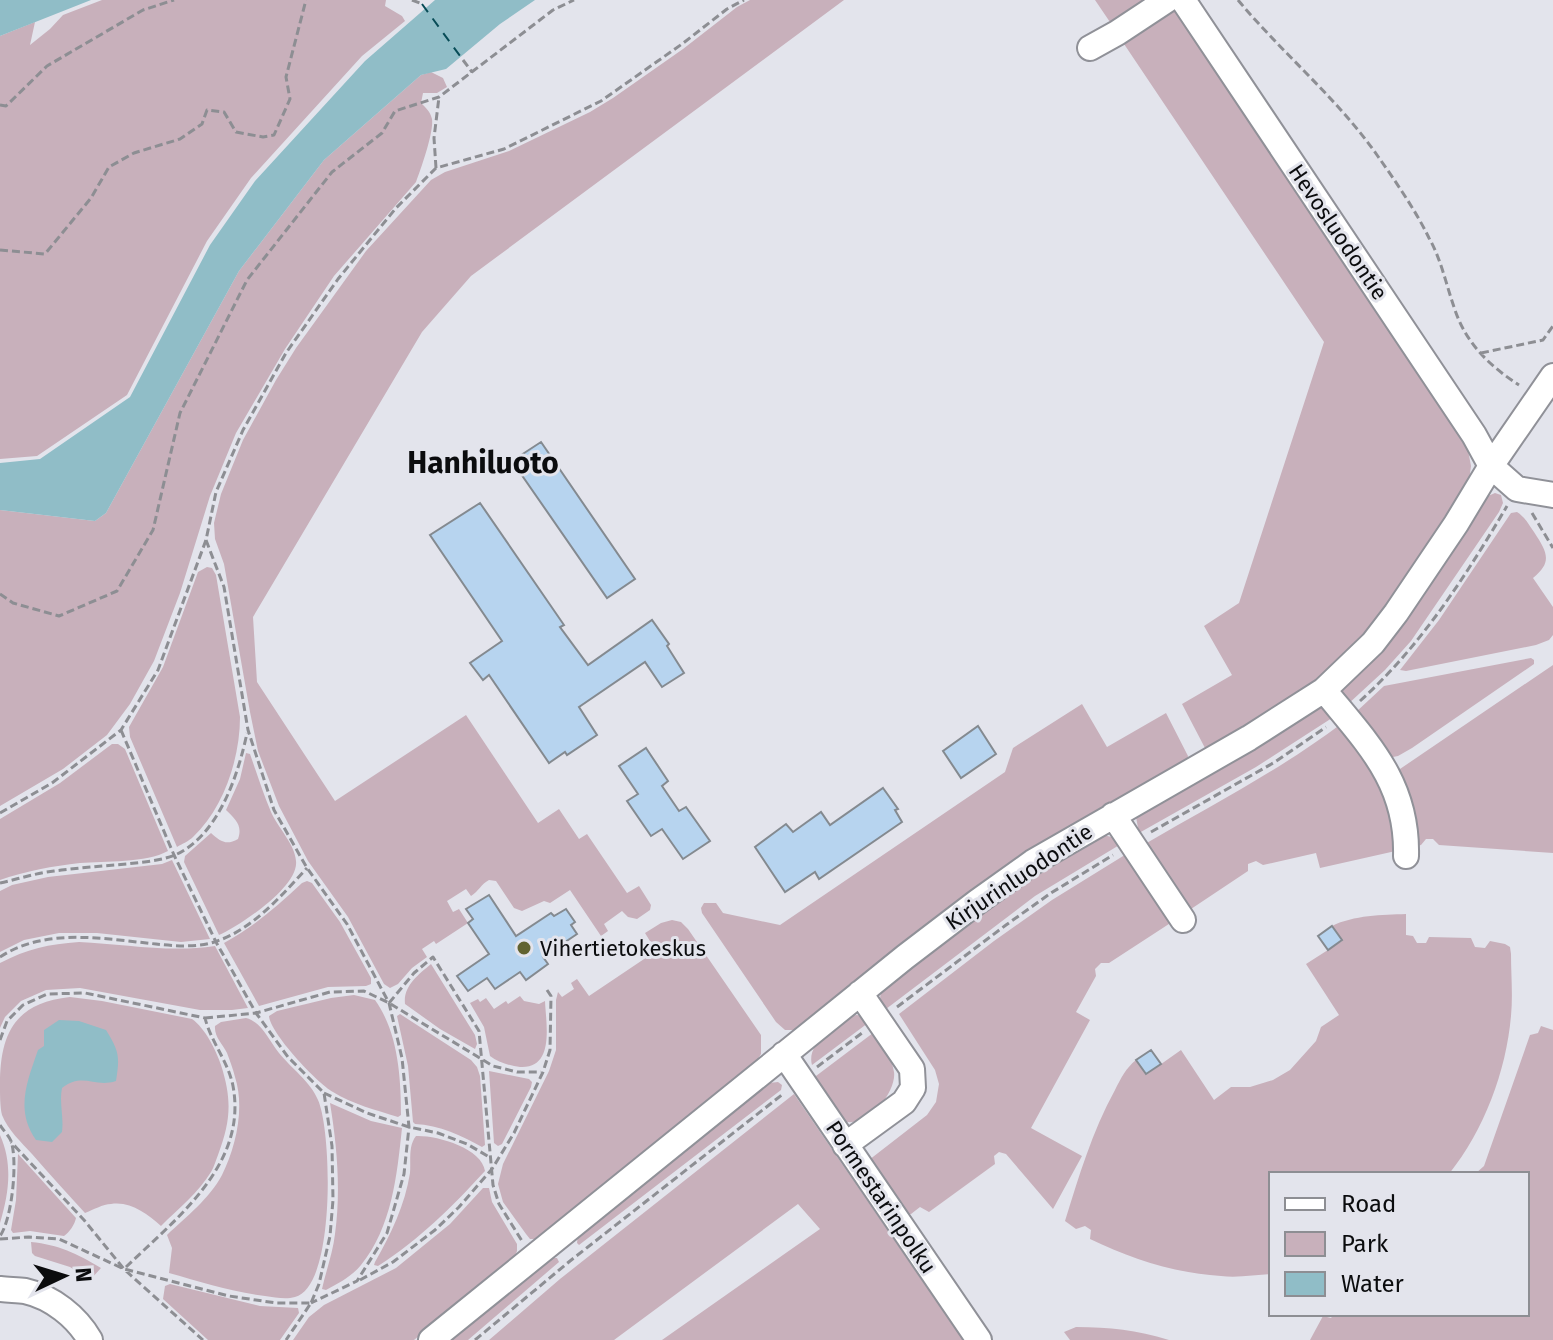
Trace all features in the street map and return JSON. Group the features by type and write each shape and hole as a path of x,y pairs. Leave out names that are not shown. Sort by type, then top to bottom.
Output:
{"street":[{"path":"1090,48 1167,0"},
{"name":"Hevosluodontie","path":"1183,0 1474,435 1491,466 1517,489"},
{"name":"Kirjurinluodontie","path":"431,1340 905,957 999,886 1033,862 1249,738 1324,690 1373,643 1396,613 1553,376"},
{"path":"1517,489 1553,495"},
{"path":"1324,690 1374,752 1396,789 1402,810 1406,856"},
{"path":"1113,815 1183,920"},
{"path":"845,1145 904,1102 913,1088 912,1069 860,993"},
{"name":"Pormestarinpolku","path":"784,1054 979,1340"},
{"path":"0,1289 28,1292 58,1305 83,1327 90,1340"}],"path":[{"path":"0,105 6,106 47,66 143,10 174,0"},
{"path":"0,250 45,254 91,198 109,167 134,153 180,139 202,124 207,110 224,112 236,132 263,137 274,135 290,99 286,77 306,0"},
{"path":"412,0 422,4"},
{"path":"0,594 13,603 59,616 117,591 153,530 180,413 247,280 332,172 382,133 395,111 439,97 553,10 574,0"},
{"path":"0,813 52,783 121,730 158,670 206,540 216,492 243,430 286,353 338,279 396,208 436,168 504,149 601,101 727,9 744,0"},
{"path":"1238,0 1377,155 1430,238 1454,309 1479,354 1538,398"},
{"path":"463,60 472,72"},
{"path":"436,168 434,138 439,97"},
{"path":"1479,354 1543,340 1553,326"},
{"path":"475,1340 570,1261 801,1080 1006,925 1132,843 1275,762 1344,715 1406,654 1458,583 1517,489 1553,548"},
{"path":"206,540 224,587 248,730 274,810 307,868 347,924 389,1003 402,1058 409,1127 404,1174 387,1233 357,1281"},
{"path":"121,730 174,855 216,942 256,1013 288,1057 324,1093 367,1113 467,1144 491,1158"},
{"path":"0,883 49,871 153,861 188,847 203,834 222,807 243,753 248,730"},
{"path":"0,957 47,939 87,937 182,946 216,942 250,923 307,868"},
{"path":"389,1003 414,973 433,957 479,1031 493,1185 499,1204 533,1257"},
{"path":"0,1238 59,1239 124,1269 229,1296 276,1303 311,1303 393,1262 435,1230 492,1169 514,1133 550,1050 551,996 547,990"},
{"path":"0,1040 7,1021 23,1005 47,994 85,993 205,1018 256,1013 330,992 364,991 493,1066 517,1072 543,1072"},
{"path":"124,1269 197,1198 215,1174 228,1146 236,1112 232,1085 205,1018"},
{"path":"286,1340 311,1303 319,1284 330,1236 332,1146 324,1093"},
{"path":"0,1125 11,1142 84,1220 124,1269 203,1340"},
{"path":"0,1238 6,1228 12,1199 11,1142"}],"green space":[{"path":"102,0 386,0 385,6 405,21 362,56 251,178 207,241 127,395 37,456 0,459 0,36 35,22 30,45 63,15"},
{"path":"750,0 844,0 471,276 422,332 253,617 257,682 335,801 466,715 538,823 559,809 579,839 587,834 627,893 639,886 651,905 650,910 637,919 628,917 622,911 604,924 608,931 601,936 570,890 550,903 544,901 522,911 514,908 496,881 489,880 471,896 466,889 447,901 453,912 459,909 468,923 436,944 434,941 422,949 427,957 390,988 384,984 348,917 308,861 279,806 258,751 224,564 215,539 214,523 221,494 243,440 296,348 366,251 431,180 445,172 509,151 590,112"},
{"path":"1095,0 1155,0 1114,28"},
{"path":"1165,11 1174,11 1183,16 1467,445 1471,466 1469,481 1385,614 1329,673 1280,710 1210,748 1205,748 1182,704 1232,675 1204,626 1239,603 1324,342 1120,38"},
{"path":"431,72 443,78 447,87 437,93 423,93 421,103 430,114 432,125 416,182 334,276 285,349 236,433 210,496 180,593 154,661 130,704 107,735 63,769 0,806 0,510 95,521 106,513 239,271 324,160 421,75"},
{"path":"1495,493 1501,495 1503,503 1499,512 1411,641 1347,705 1336,691 1411,611 1488,496"},
{"path":"1517,512 1529,524 1545,551 1546,562 1533,578 1553,607 1553,635 1536,645 1400,670 1439,620 1511,513"},
{"path":"212,568 216,575 240,717 239,733 228,782 213,812 191,838 177,847 130,737 129,727 163,667 198,572"},
{"path":"1531,658 1534,664 1398,756 1388,758 1355,713 1384,686"},
{"path":"1553,665 1553,853 1439,845 1433,839 1426,839 1421,845 1412,847 1397,771"},
{"path":"1082,704 1107,747 1166,713 1188,756 1187,761 1002,871 932,921 795,1030 785,1030 776,1022 702,913 704,903 716,903 723,913 780,925 1005,772 1013,748"},
{"path":"1321,705 1332,718 1256,767 1139,833 1136,817 1139,811 1291,726"},
{"path":"1341,724 1387,785 1400,850 1320,868 1316,853 1263,865 1256,861 1248,864 1248,871 1188,911 1145,844 1270,772"},
{"path":"112,744 125,749 168,851 137,860 50,867 0,880 0,819 60,783"},
{"path":"246,753 250,754 271,812 293,848 296,861 288,882 278,893 253,914 219,935 184,862 185,856 211,833 223,842 238,839 239,826 226,810 240,779"},
{"path":"1103,835 1116,838 1121,844 1035,896 886,1009 880,997 883,989 948,937 1038,873"},
{"path":"1128,853 1172,922 1109,963 1101,963 1095,969 1096,976 1076,1012 1090,1020 1031,1128 1082,1156 1053,1209 1006,1154 999,1152 994,1156 995,1164 929,1212 920,1207 911,1214 904,1214 869,1160 927,1115 936,1102 939,1084 935,1070 899,1014 1052,900"},
{"path":"172,860 210,939 181,942 97,933 59,933 24,940 0,952 0,891 48,877 162,864"},
{"path":"307,881 312,883 340,922 371,978 371,984 328,987 259,1006 224,943 255,923"},
{"path":"1406,914 1406,935 1413,936 1417,943 1426,943 1429,937 1471,938 1475,947 1485,948 1490,941 1510,947 1512,1008 1504,1058 1483,1119 1451,1172 1269,1172 1269,1274 1227,1277 1170,1268 1138,1259 1090,1239 1091,1230 1085,1226 1076,1229 1065,1221 1099,1122 1132,1063 1136,1060 1147,1074 1181,1050 1214,1100 1231,1087 1250,1087 1273,1080 1290,1070 1316,1041 1321,1027 1339,1015 1306,964 1342,941 1332,926 1378,915"},
{"path":"672,920 681,922 688,929 761,1035 761,1054 754,1065 536,1239 530,1239 503,1202 498,1184 503,1164 549,1071 556,1050 558,992 562,997 574,989 571,983 577,979 589,996 656,951 645,933"},
{"path":"79,942 164,948 215,946 248,1008 200,1010 80,988 46,990 21,1001 5,1017 0,1028 0,963 38,948"},
{"path":"431,964 475,1035 475,1049 405,1004 409,986"},
{"path":"354,995 375,1000 389,1026 399,1070 401,1115 398,1117 356,1103 326,1087 285,1045 271,1024 269,1016 277,1011"},
{"path":"520,996 524,1001 539,1004 545,1001 547,1033 544,1053 539,1061 520,1067 490,1056 484,1027 470,1003 486,998 494,1009"},
{"path":"70,997 192,1019 206,1034 219,1059 225,1077 228,1110 226,1131 218,1155 201,1186 161,1226 125,1204 108,1204 85,1213 15,1136 2,1115 3,1050 14,1024 36,1006"},
{"path":"400,1014 477,1067 485,1145 482,1147 450,1132 413,1122 408,1066 397,1016"},
{"path":"850,1016 864,1017 868,1023 812,1065 811,1057 817,1043"},
{"path":"246,1018 261,1028 279,1053 311,1087 323,1117 328,1173 324,1238 318,1266 308,1287 291,1298 241,1292 169,1273 172,1248 167,1235 217,1183 238,1127 238,1089 215,1026"},
{"path":"1541,1026 1553,1030 1553,1340 1310,1340 1323,1316 1529,1316 1529,1172 1477,1172 1484,1166 1530,1035 1538,1033"},
{"path":"873,1033 893,1067 894,1081 885,1100 869,1116 859,1121 841,1120 812,1079"},
{"path":"489,1071 532,1082 502,1144 498,1146 494,1143"},
{"path":"769,1083 782,1085 781,1090 579,1245 577,1243 578,1235"},
{"path":"794,1094 963,1340 662,1340 820,1229 798,1204 614,1340 489,1340 560,1279"},
{"path":"330,1103 371,1121 402,1128 395,1182 380,1234 357,1269 326,1290 322,1289 334,1241 338,1201"},
{"path":"0,1135 7,1157 8,1179 0,1223"},
{"path":"416,1136 457,1144 476,1156 485,1171 421,1234 378,1266 374,1265 405,1196 411,1149"},
{"path":"18,1154 76,1218 64,1236 30,1231 13,1233 11,1230"},
{"path":"483,1188 489,1188 492,1202 517,1244 514,1258 414,1340 293,1340 309,1317 324,1305 396,1268 450,1224"},
{"path":"31,1242 67,1250 101,1268 90,1280 70,1267 35,1256"},
{"path":"550,1258 557,1258 559,1262 468,1340 450,1340"},
{"path":"170,1284 260,1306 298,1308 299,1313 280,1340 208,1340 163,1299 165,1286"},
{"path":"1076,1327 1123,1330 1169,1340 1070,1340 1064,1332"}],"water":[{"path":"0,0 91,0 0,36"},
{"path":"435,0 535,0 500,24 446,69 421,75 324,160 239,271 106,513 95,521 0,510 0,463 40,459 130,397 210,245 255,181 365,61"},
{"path":"59,1020 79,1021 106,1030 116,1049 118,1065 116,1081 76,1081 62,1088 62,1132 52,1142 36,1140 26,1118 25,1096 38,1050 44,1046 44,1030"}],"building":[{"path":"541,442 635,579 607,598 512,461"},
{"path":"480,503 588,665 652,620 684,673 662,687 645,662 579,707 597,735 549,763 489,675 483,680 470,663 502,641 430,535"},
{"path":"978,726 996,754 961,778 943,751"},
{"path":"646,748 668,781 662,786 679,811 686,807 710,841 683,859 662,829 651,836 627,801 638,794 619,766"},
{"path":"883,788 898,809 895,810 902,822 819,879 815,872 785,892 755,847 786,824 793,832 821,812 830,825"},
{"name":"Vihertietokeskus","path":"489,895 516,936 551,913 554,916 566,909 575,922 571,925 577,934 543,957 548,964 526,980 520,972 495,989 487,978 468,991 457,976 489,954 468,923 473,919 466,909"},
{"path":"1332,926 1342,940 1328,950 1318,936"},
{"path":"1151,1050 1161,1064 1146,1074 1136,1060"}],"ferry route":[{"path":"422,4 463,60"}],"place":[{"name":"Vihertietokeskus","path":"524,948"}],"district":[{"name":"Hanhiluoto","path":"483,463"}]}
